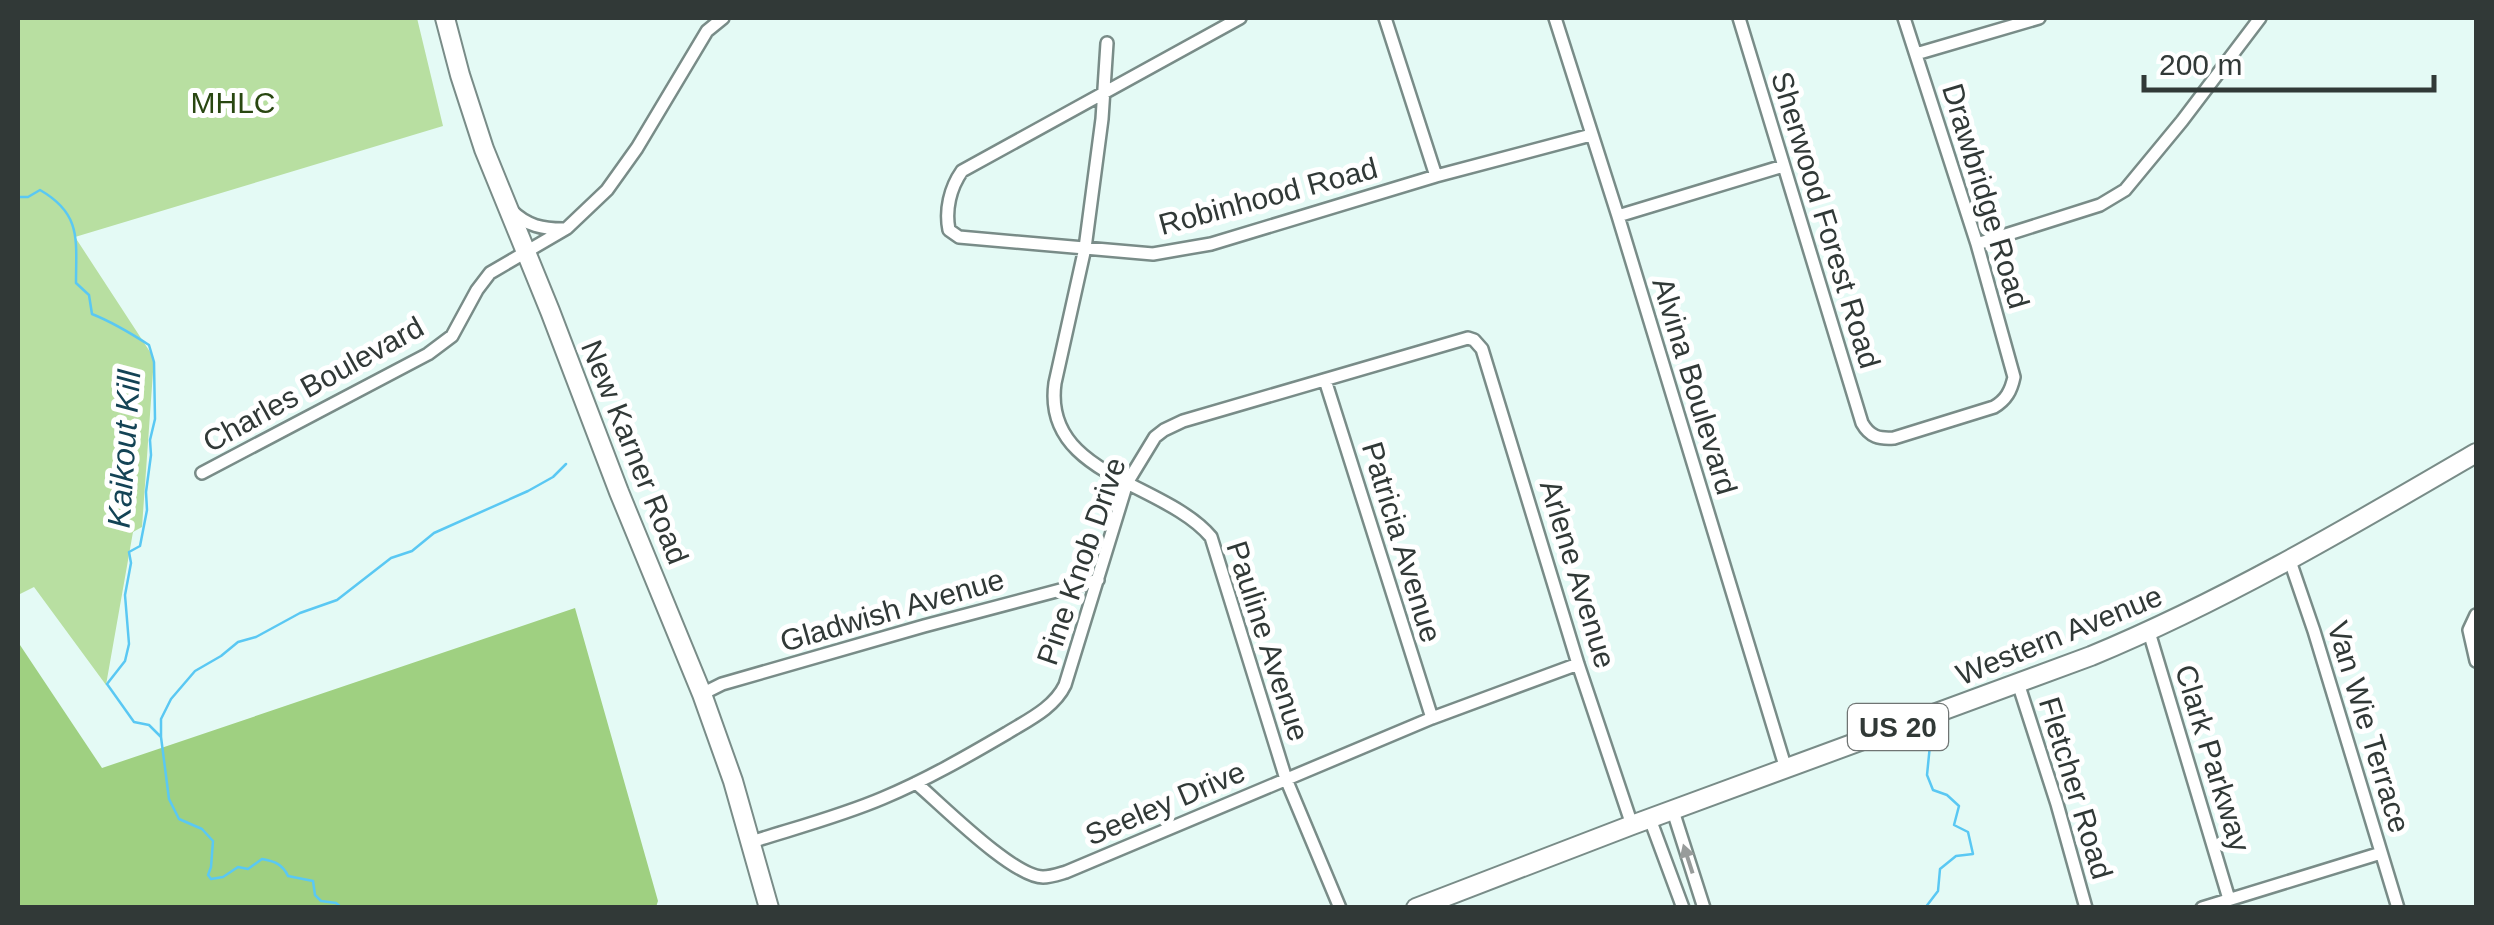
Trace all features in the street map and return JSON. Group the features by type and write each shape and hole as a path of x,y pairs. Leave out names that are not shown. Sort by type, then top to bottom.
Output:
{"main road":[{"name":"New Karner Road","path":"446,18 469,106 702,694 733,781 769,908"},
{"name":"Western Avenue","path":"1416,908 2149,632 2290,561 2476,453"}],"street":[{"name":"Charles Boulevard","path":"202,473 428,354 452,336 490,273 567,228 591,208 619,174 707,31 723,18"},
{"path":"1104,92 1240,18"},
{"path":"1384,18 1436,176"},
{"name":"Alvina Boulevard","path":"1555,18 1786,769"},
{"name":"Sherwood Forest Road","path":"1739,18 1862,423 1880,439 1894,438 1994,407 2012,390"},
{"name":"Drawbridge Road","path":"1904,18 1977,244 2009,356 2014,378 2012,390"},
{"path":"1916,54 2039,18"},
{"path":"1977,244 2100,205 2124,190 2260,18"},
{"name":"Pauline Avenue","path":"1107,42 1085,248 1052,398 1054,416 1073,448 1198,522 1211,537 1286,779 1340,908"},
{"name":"Robinhood Road","path":"1104,92 962,171 950,198 947,226 953,233 959,237 1152,254 1176,251 1591,135"},
{"path":"1618,216 1783,166"},
{"path":"507,206 536,227 567,228"},
{"name":"Pine Knob Drive","path":"751,842 880,800 949,768 1034,716 1061,693 1127,483 1148,446 1164,430 1232,406 1462,339 1474,340"},
{"name":"Arlene Avenue","path":"1474,340 1482,349 1578,664 1641,822 1683,908"},
{"name":"Patricia Avenue","path":"1326,380 1432,718"},
{"name":"Van Wie Terrace","path":"2290,561 2398,908"},
{"name":"Gladwish Avenue","path":"702,694 740,678 1098,580"},
{"path":"2476,615 2470,630 2476,660"},
{"name":"Clark Parkway","path":"2149,632 2229,899"},
{"name":"Seeley Drive","path":"916,783 1018,868 1044,877 1066,872 1432,718 1578,664"},
{"name":"Fletcher Road","path":"2018,683 2086,908"},
{"path":"1672,811 1704,908"},
{"path":"2202,908 2381,853"}],"green space":[{"name":"MHLC","path":"18,18 417,18 443,126 75,237 154,358 142,527 133,532 106,685 34,587 18,595"},
{"path":"575,608 658,901 656,907 18,907 18,642 102,768"}],"waterway":[{"name":"Kaikout Kill","path":"18,197 28,197 40,190 63,209 74,229 76,283 89,295 92,314 149,345 154,362 155,419 150,440 147,510 140,546 129,552 131,563 125,595 129,644 125,661 107,684 134,722 149,725 161,737 169,799 179,819 202,829 213,841 208,875 211,879 267,860 281,866 288,876 313,881 315,895 321,901 342,908"},
{"path":"161,737 161,719 171,699 195,671 238,642 337,600 391,558 412,551 434,533 528,491 553,477 566,464"},
{"path":"1925,908 1938,891 1940,869 1956,856 1973,854 1968,832 1954,825 1959,806 1947,795 1933,790 1927,775 1930,745"}]}
